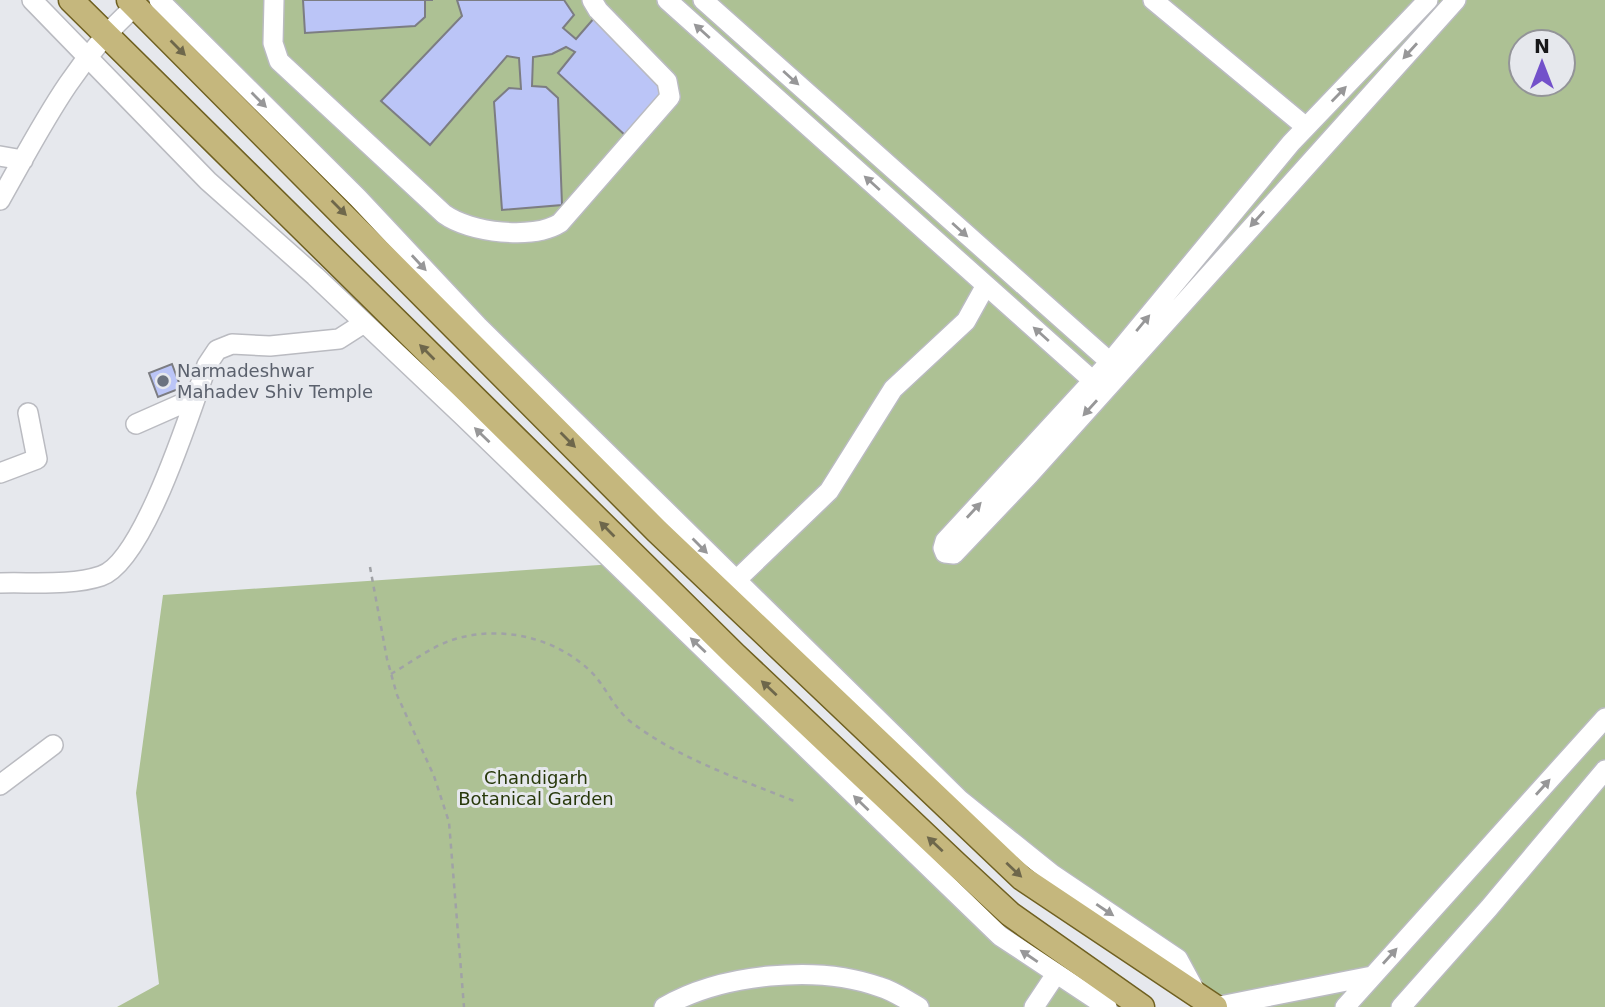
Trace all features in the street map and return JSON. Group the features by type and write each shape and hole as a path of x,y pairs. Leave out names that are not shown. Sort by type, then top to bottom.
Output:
{"main road":[{"path":"71,0 735,655 946,855 1010,914 1142,1007"},
{"path":"132,3 1022,877 1209,1003"}],"street":[{"path":"32,0 208,181 364,323 1000,936 1107,1007"},
{"path":"159,0 358,198 729,587 830,491 893,389 966,321 986,285"},
{"path":"274,0 273,43 279,61 435,205 461,225 527,233 545,231 560,223 670,97 667,80 597,10 592,0"},
{"path":"667,0 1092,380"},
{"path":"703,0 1110,362"},
{"path":"1153,0 1307,127"},
{"path":"1428,0 1291,143 1110,362 945,541 945,553 954,554 1030,474 1456,0"},
{"path":"0,200 86,56 132,3"},
{"path":"1291,143 1311,160"},
{"path":"0,156 23,160"},
{"path":"0,583 82,580 103,576 117,566 161,491 207,365 217,350 232,344 270,346 339,339 364,323"},
{"path":"136,424 195,398"},
{"path":"0,473 37,459 28,413"},
{"path":"1345,1007 1605,718"},
{"path":"0,785 53,745"},
{"path":"1403,1005 1605,770"},
{"path":"664,1007 682,996 721,983 817,974 880,986 919,1007"},
{"path":"1034,1007 1056,974"},
{"path":"1209,1003 1372,976"}],"path":[{"path":"370,567 397,695 444,800 449,822 464,1007"},
{"path":"391,674 451,640 491,634 531,637 571,655 590,670 612,702 632,723 690,757 794,801"}],"green space":[{"path":"164,0 1605,0 1605,1007 1196,1007 1081,915"},
{"name":"Chandigarh Botanical Garden","path":"614,564 1109,1007 117,1007 159,984 136,793 163,595"}],"building":[{"path":"303,0 425,0 425,17 415,26 305,33"},
{"path":"457,0 564,0 574,15 563,28 576,39 595,17 666,89 627,137 558,73 575,52 566,47 552,54 533,57 532,86 546,87 558,98 562,205 502,210 494,102 509,88 521,89 519,58 507,56 430,145 381,101 462,16"},
{"path":"172,364 181,388 158,397 149,373"}],"place":[{"name":"Narmadeshwar Mahadev Shiv Temple","path":"163,381"}]}
